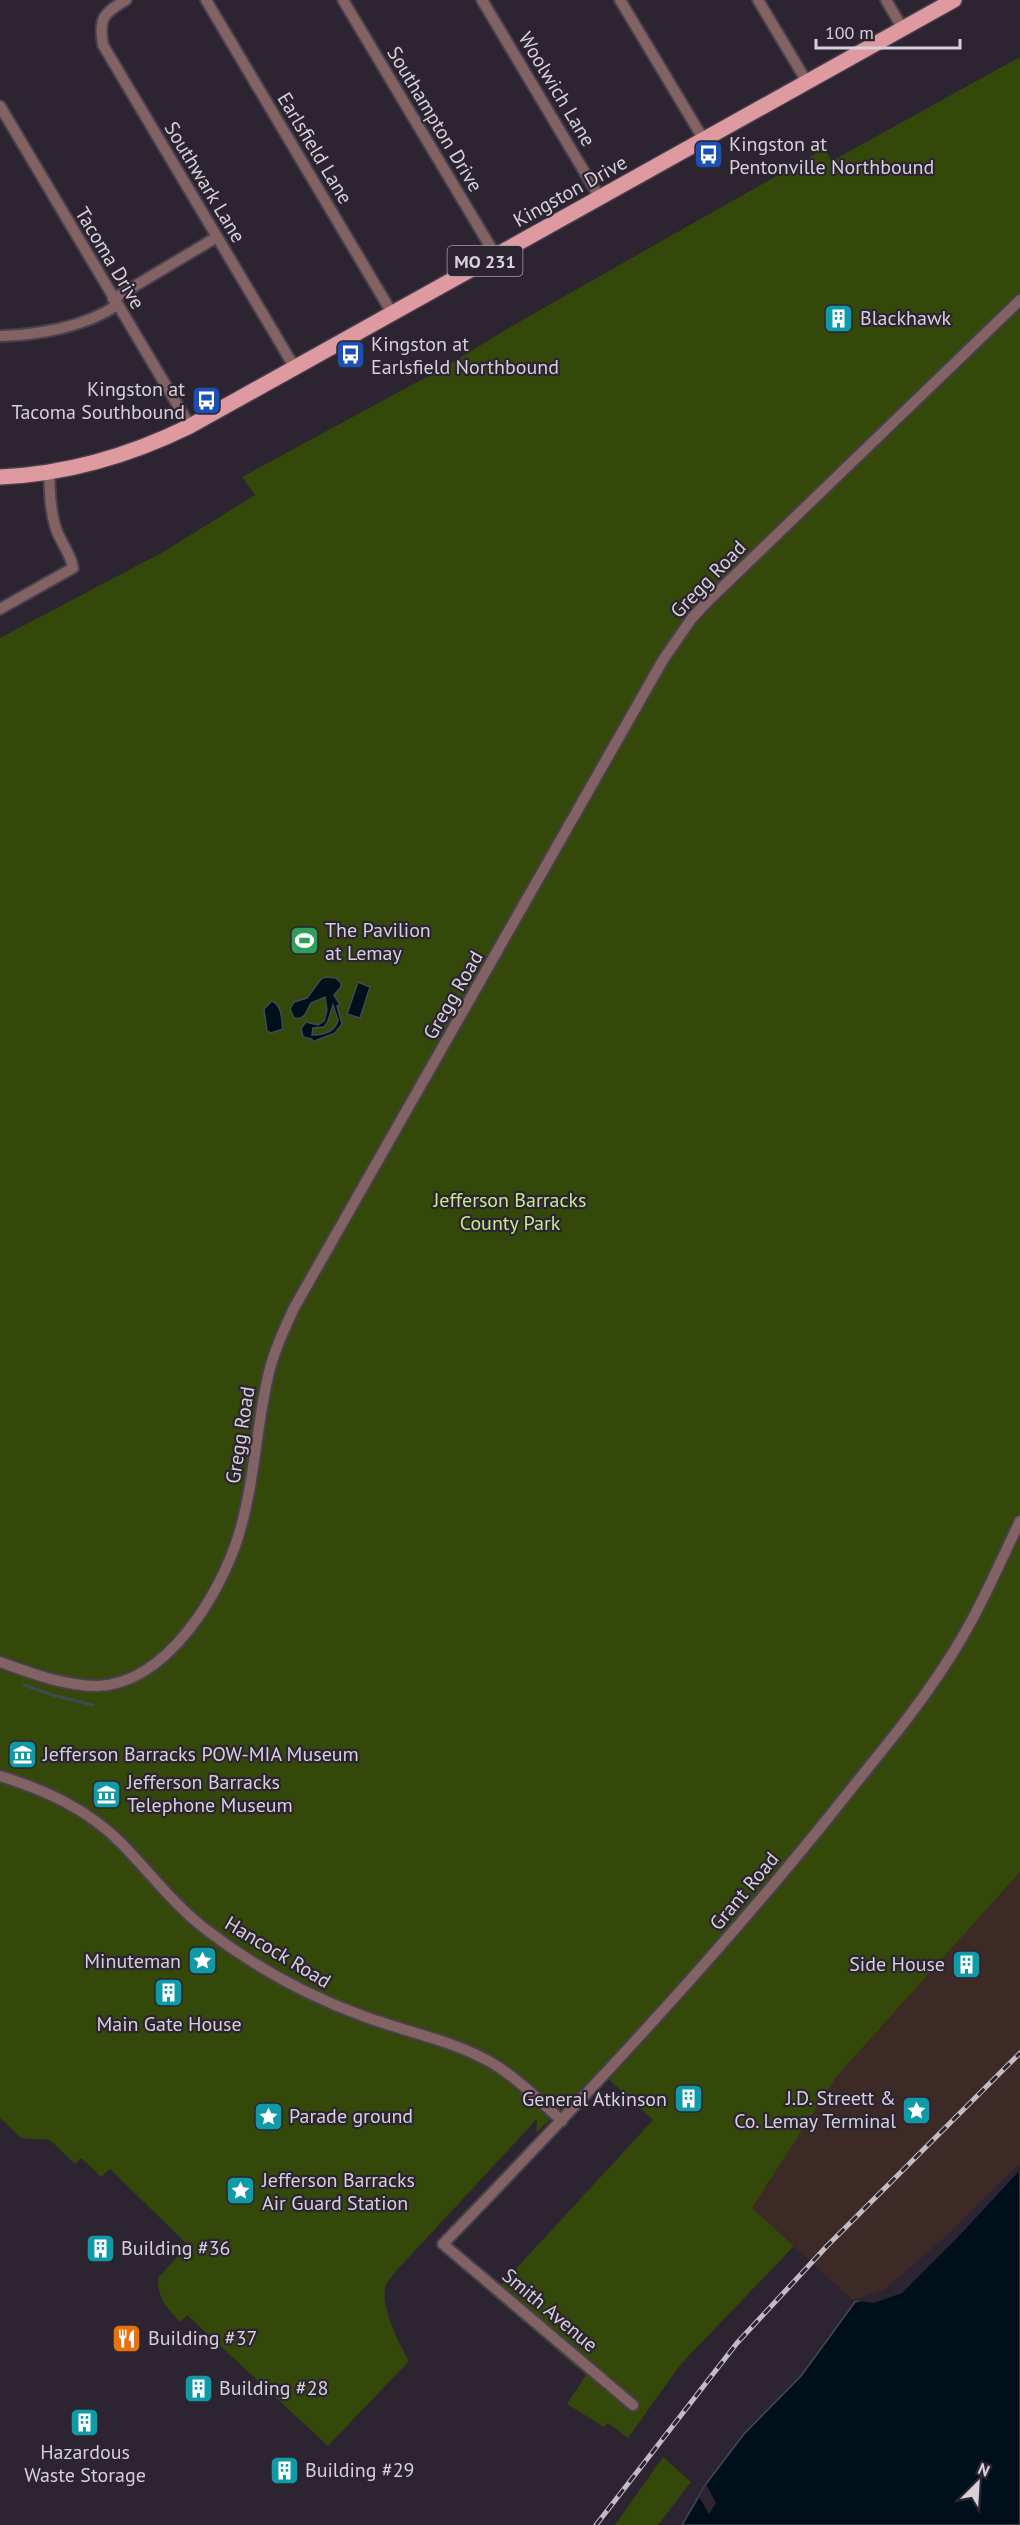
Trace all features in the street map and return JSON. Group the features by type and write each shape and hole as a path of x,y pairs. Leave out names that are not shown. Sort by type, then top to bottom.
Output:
{"main road":[{"name":"Kingston Drive","path":"0,477 49,473 96,464 126,454 190,426 954,0"}],"street":[{"name":"Southwark Lane","path":"126,0 108,11 99,27 103,45 295,368"},
{"name":"Earlsfield Lane","path":"206,0 392,314"},
{"name":"Southampton Drive","path":"343,0 496,256"},
{"name":"Woolwich Lane","path":"482,0 600,198"},
{"path":"620,0 704,140"},
{"path":"758,0 807,82"},
{"path":"886,0 903,28"},
{"name":"Tacoma Drive","path":"0,106 190,426"},
{"path":"0,336 61,327 106,313 115,302 217,237"},
{"name":"Gregg Road","path":"0,1662 68,1683 96,1686 116,1683 138,1675 157,1663 196,1618 221,1576 239,1534 247,1502 267,1379 273,1357 294,1308 663,660 692,618 707,602 1020,300"},
{"path":"0,609 73,568 72,561 56,530 51,508 49,473"},
{"name":"Grant Road","path":"443,2244 562,2121 756,1906 912,1712 960,1641 1020,1521"},
{"name":"Hancock Road","path":"0,1776 47,1792 90,1817 121,1843 164,1892 195,1921 274,1975 351,2012 474,2053 507,2073 562,2121"},
{"name":"Smith Avenue","path":"443,2244 633,2405"}],"shaded area":[{"name":"J.D. Streett & Co. Lemay Terminal","path":"1020,1872 1020,2166 947,2239 885,2293 855,2302 752,2208 837,2076"}],"green space":[{"name":"Jefferson Barracks County Park","path":"1020,57 1020,1872 837,2076 752,2208 794,2246 681,2364 628,2438 608,2423 604,2427 567,2404 586,2375 492,2295 653,2120 600,2071 536,2133 537,2119 388,2281 385,2302 395,2334 409,2361 328,2446 187,2315 180,2322 167,2307 159,2292 158,2278 188,2245 110,2169 101,2177 81,2158 75,2164 50,2140 21,2138 0,2118 0,638 163,552 255,495 242,477 443,368 512,326 824,149 832,161"},
{"path":"663,2457 691,2482 658,2525 615,2525"}],"water":[{"path":"336,978 341,983 341,987 334,995 340,1005 337,1006 342,1024 335,1033 312,1042 312,1039 303,1037 301,1028 306,1022 318,1025 324,1021 327,1010 325,997 311,1003 301,1018 294,1018 290,1009 294,1002 307,998 321,979","holes":["333,1005 338,1020 328,1032 312,1035 313,1028 324,1027"]},
{"path":"358,982 370,987 360,1018 347,1014"},
{"path":"272,1001 280,1009 283,1029 271,1033 267,1031 264,1009"},
{"path":"1020,2166 1020,2525 682,2525 706,2484 744,2434 801,2376 855,2302 885,2293 947,2239"}],"pier":[{"path":"1020,2163 1020,2170 902,2293 874,2303 853,2300 884,2290 945,2237"},
{"path":"706,2484 716,2503 709,2514 699,2497"}],"waterway":[{"path":"24,1685 93,1705"}],"railway":[{"path":"596,2525 737,2343 827,2246 1020,2053"}],"place":[{"name":"Kingston at Pentonville Northbound","path":"708,155"},
{"name":"Blackhawk","path":"839,318"},
{"name":"Kingston at Earlsfield Northbound","path":"350,355"},
{"name":"Kingston at Tacoma Southbound","path":"206,401"},
{"name":"The Pavilion at Lemay","path":"304,941"},
{"name":"Jefferson Barracks POW-MIA Museum","path":"22,1754"},
{"name":"Jefferson Barracks Telephone Museum","path":"106,1794"},
{"name":"Minuteman","path":"202,1961"},
{"name":"Side House","path":"966,1964"},
{"name":"Main Gate House","path":"169,1993"},
{"name":"General Atkinson","path":"688,2099"},
{"name":"J.D. Streett & Co. Lemay Terminal","path":"917,2110"},
{"name":"Parade ground","path":"268,2116"},
{"name":"Jefferson Barracks Air Guard Station","path":"241,2191"},
{"name":"Building #36","path":"100,2248"},
{"name":"Building #37","path":"127,2338"},
{"name":"Building #28","path":"198,2388"},
{"name":"Hazardous Waste Storage","path":"85,2422"},
{"name":"Building #29","path":"284,2470"}]}
